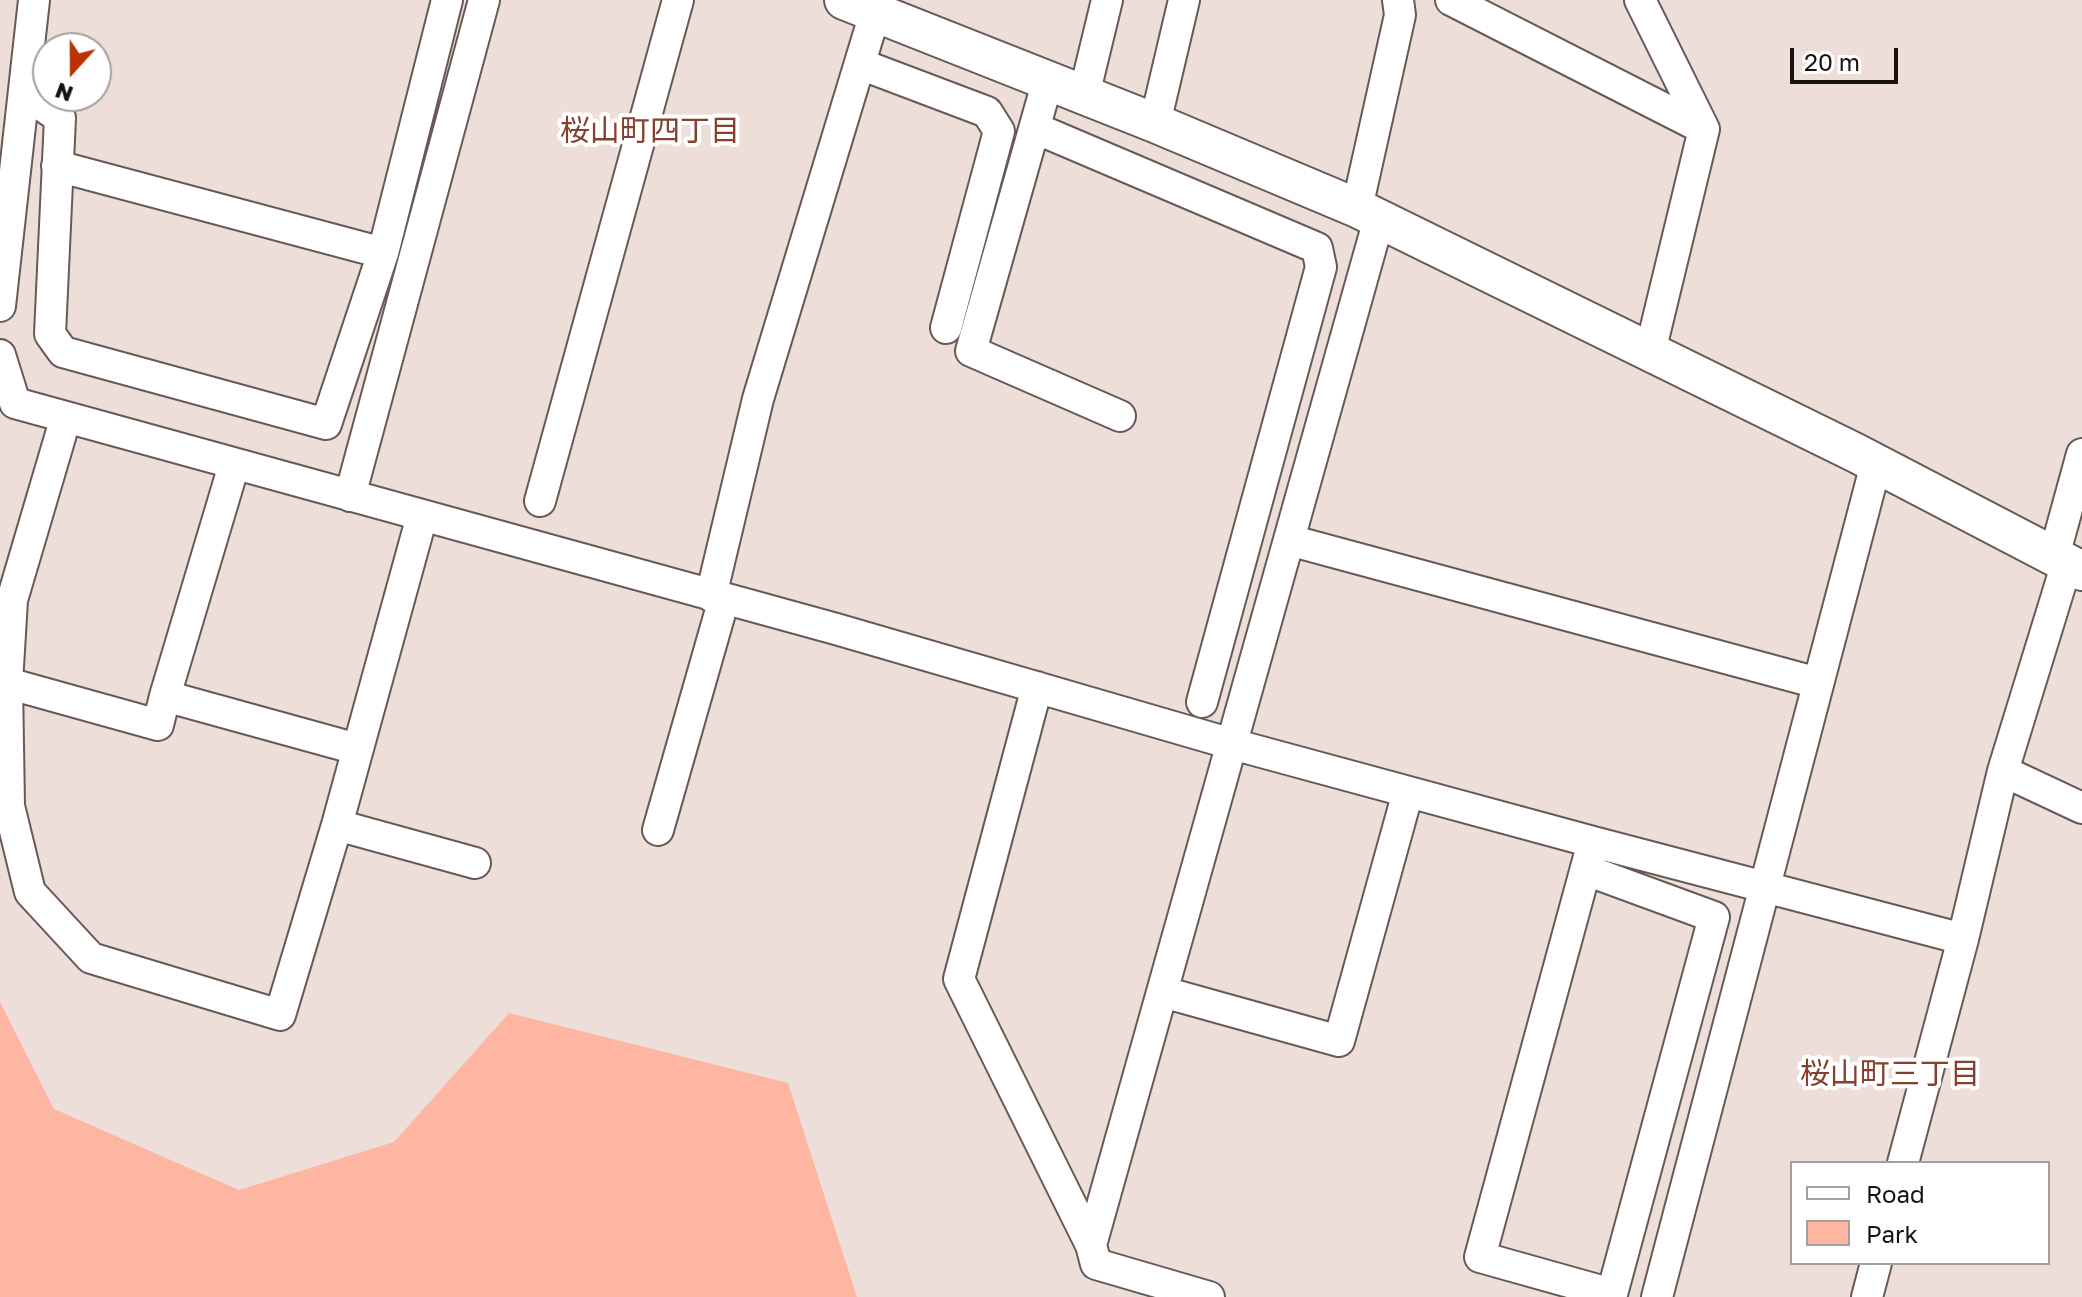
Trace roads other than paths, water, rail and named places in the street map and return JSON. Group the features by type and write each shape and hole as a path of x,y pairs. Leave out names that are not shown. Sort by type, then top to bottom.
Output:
{"street":[{"path":"0,306 34,0"},
{"path":"24,93 60,118 50,334 63,352 326,424 383,253 447,0"},
{"path":"350,496 484,0"},
{"path":"540,501 678,0"},
{"path":"1084,95 1107,0"},
{"path":"1155,123 1184,0"},
{"path":"1091,1245 1289,540 1368,213 1400,15 1398,0"},
{"path":"1451,0 1704,129"},
{"path":"1640,0 1704,129 1650,352"},
{"path":"658,830 717,597 758,399 860,64 866,4 1368,213 1876,464 2068,563"},
{"path":"860,64 987,112 999,131 946,328"},
{"path":"1048,80 971,351 1120,416"},
{"path":"1035,128 1317,248 1321,267 1202,702"},
{"path":"57,166 383,253"},
{"path":"0,355 8,401 1408,792 1590,856 1714,917 1612,1294 1480,1257 1590,856"},
{"path":"66,417 12,600 7,683 9,806 30,892 91,958 280,1015 337,825 422,516"},
{"path":"1904,1161 1963,939 2003,771 2068,563 2082,454"},
{"path":"1657,1297 1876,464"},
{"path":"7,683 158,725 234,465"},
{"path":"1289,540 1818,683"},
{"path":"1037,687 959,979 1091,1245 1096,1264 1209,1297"},
{"path":"165,696 357,749"},
{"path":"2003,771 2082,808"},
{"path":"1163,992 1339,1041 1408,792"},
{"path":"337,825 475,863"},
{"path":"1590,856 1765,887 1963,939"},
{"path":"1867,1297 1875,1265"}],"district":[{"name":"桜山町四丁目","path":"650,131"},
{"name":"桜山町三丁目","path":"1890,1074"}]}
